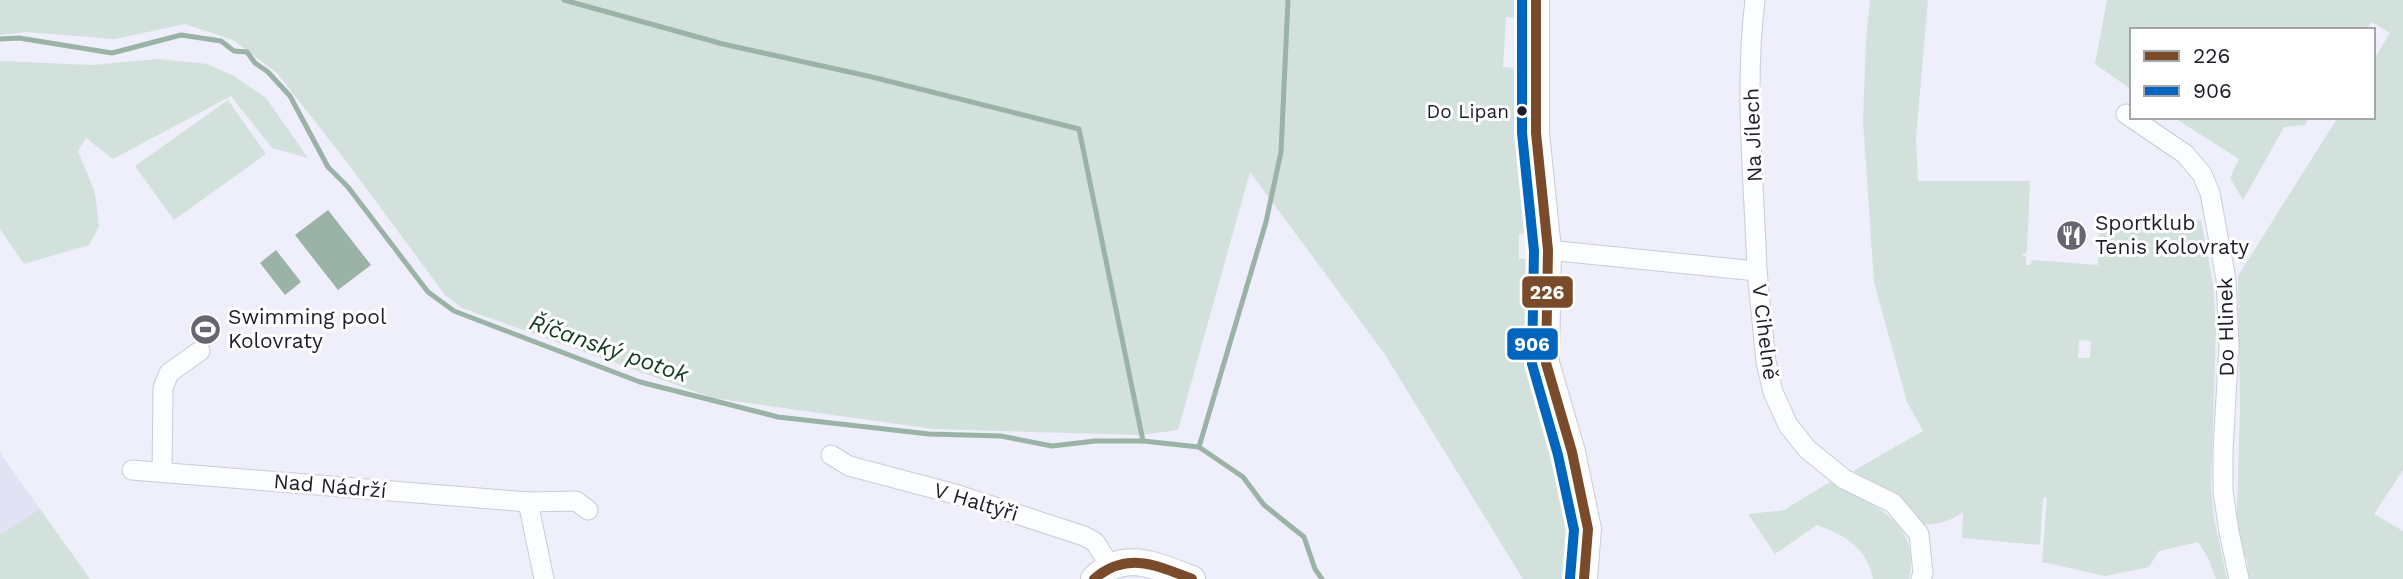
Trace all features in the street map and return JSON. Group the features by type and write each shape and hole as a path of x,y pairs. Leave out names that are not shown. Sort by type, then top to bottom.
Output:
{"street":[{"path":"1536,0 1536,133 1548,250 1546,363 1572,452 1588,529 1584,579"},
{"name":"Na Jílech","path":"1755,0 1751,34 1751,119 1757,271"},
{"name":"Do Hlinek","path":"2126,114 2130,117"},
{"name":"Do Hlinek","path":"2133,119 2185,154 2202,174 2210,193 2226,279 2228,345 2223,491 2239,579"},
{"name":"V Cihelně","path":"1548,250 1757,271 1766,362 1773,392 1788,425 1807,449 1844,479 1893,503 1919,534 1923,573 1921,579"},
{"path":"162,472 163,388 166,378 200,351"},
{"name":"V Haltýři","path":"831,455 849,466 955,494 1084,536 1095,542 1102,572"},
{"name":"Nad Nádrží","path":"132,470 528,502 576,501 588,510"},
{"path":"528,502 544,579"},
{"path":"1102,572 1123,562 1145,562 1192,579"}],"shaded area":[{"path":"0,0 1523,0 1522,18 1506,17 1503,67 1520,69 1520,129 1531,233 1519,234 1519,259 1535,258 1538,333 1526,344 1573,491 1577,532 1574,579 1523,579 1384,353 1250,172 1178,430 1141,435 933,429 713,398 462,308 445,295 277,73 233,40 185,24 115,39 26,32 0,35"},
{"path":"1870,0 1928,0 1916,138 1918,181 2030,181 2027,251 2022,256 2026,256 2026,265 2030,265 2032,260 2098,265 2099,217 2201,220 2213,283 2216,328 2211,488 2214,518 2227,579 2216,579 2198,542 2159,551 2149,567 2105,576 2042,562 2047,497 2043,498 2040,545 1962,538 1963,512 1943,522 1920,524 1901,499 1853,471 1923,431 1907,402 1874,282 1863,120","holes":["2079,340 2091,341 2090,358 2078,358"]},
{"path":"2107,0 2403,0 2403,470 2374,514 2403,531 2403,579 2249,579 2247,560 2236,542 2240,409 2238,276 2337,119 2375,119 2375,58 2390,33 2372,22 2368,28 2130,28 2130,89 2095,64"},
{"path":"158,59 207,64 234,76 266,98 308,158 272,148 231,96 113,159 86,138 78,151 95,193 99,226 89,245 24,264 0,229 0,61 92,65"},
{"path":"228,100 266,154 174,220 135,166"},
{"path":"2176,119 2308,119 2305,125 2284,127 2243,200 2230,178 2239,159"},
{"path":"328,210 371,265 338,290 295,235"},
{"path":"276,250 301,282 285,295 260,263"},
{"path":"0,453 40,509 0,535"},
{"path":"1830,482 1877,508 1901,529 1908,543 1911,559 1909,579 1873,579 1866,558 1860,550 1845,538 1817,525 1775,554 1748,514 1784,510"},
{"path":"40,509 90,579 0,579 0,535"}],"waterway":[{"path":"564,0 723,44 872,77 1079,129 1143,441"},
{"path":"1199,447 1266,222 1281,152 1288,0"},
{"name":"Říčanský potok","path":"0,39 19,38 112,53 181,35 221,41 234,51 247,52 290,96 328,167 348,187 428,292 454,311 640,382 778,417 929,434 1001,436 1052,446 1095,441 1143,441 1199,447 1243,477 1264,505 1304,537 1315,569 1322,579"}],"transit line":[{"name":"906","path":"1522,0 1522,133 1534,251 1532,364 1558,455 1574,530 1570,578"},
{"name":"226","path":"1536,0 1536,133 1548,250 1546,363 1572,452 1588,529 1584,579"},
{"name":"226","path":"1094,579 1106,570 1130,563 1154,565 1192,579"}],"place":[{"name":"Do Lipan","path":"1522,111"},
{"name":"Sportklub Tenis Kolovraty","path":"2072,235"},
{"name":"Swimming pool Kolovraty","path":"205,329"}]}
